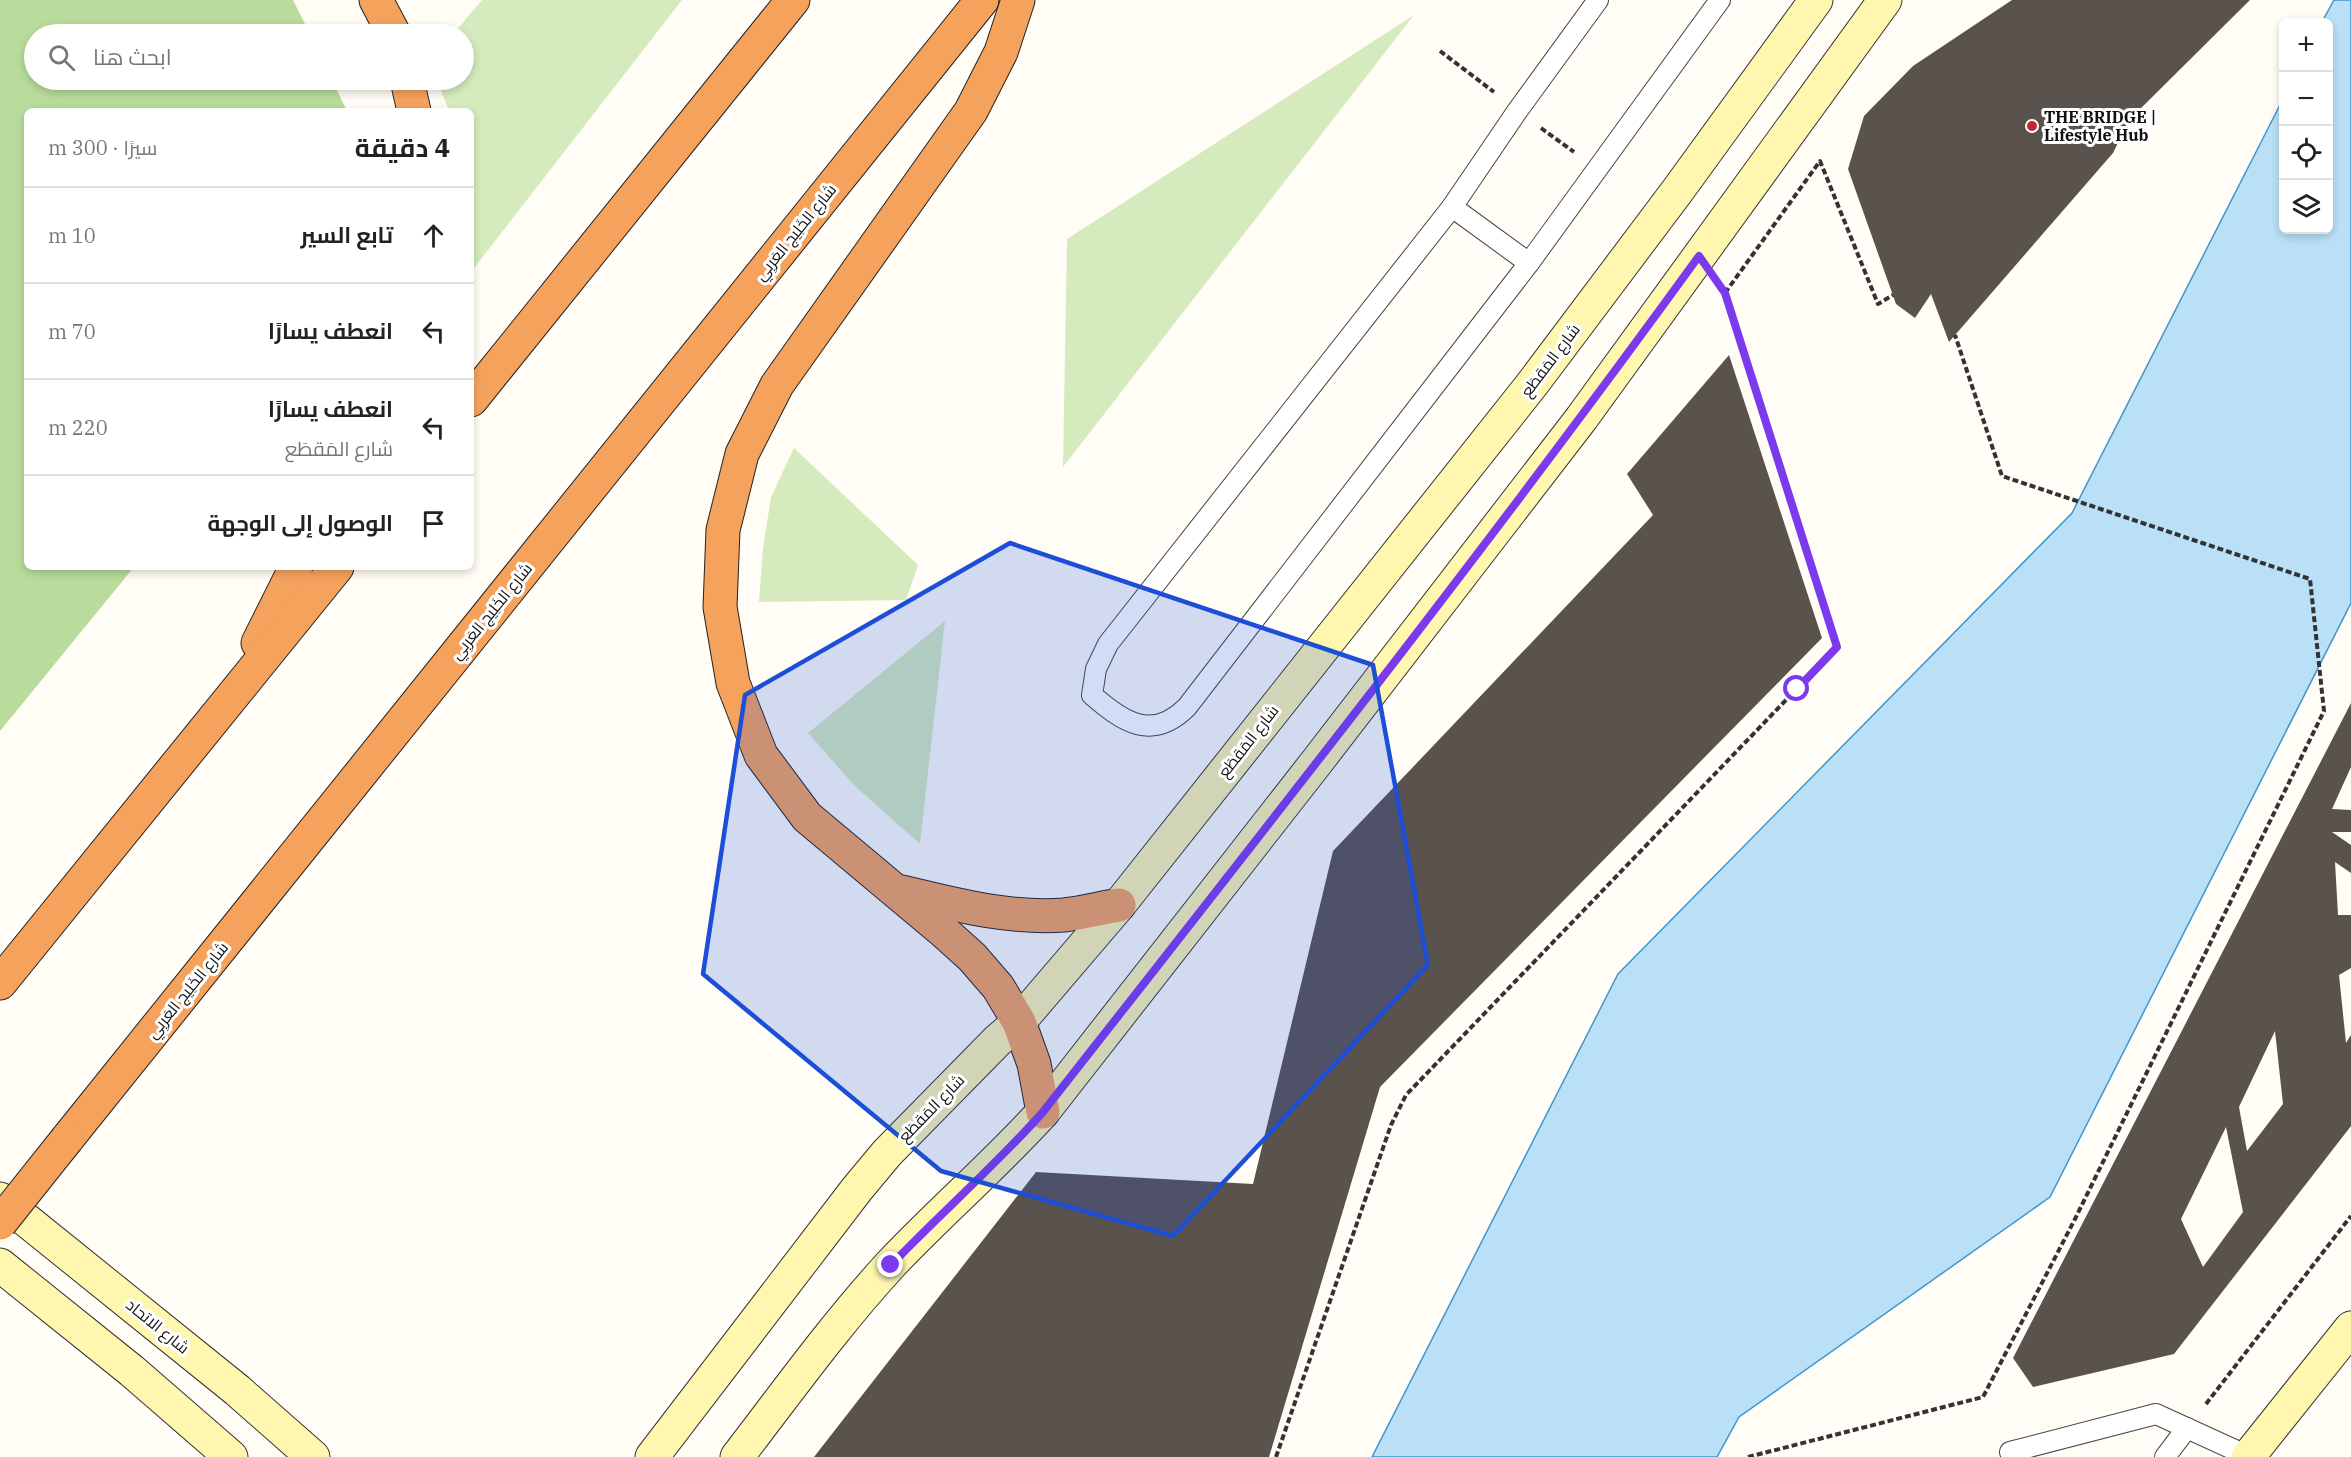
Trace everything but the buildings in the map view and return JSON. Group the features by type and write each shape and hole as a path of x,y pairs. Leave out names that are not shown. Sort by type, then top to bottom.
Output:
{"highway":[{"path":"376,0 389,24"},
{"path":"474,396 792,0"},
{"name":"شارع الخَلِيج العَربِي","path":"0,1223 982,0"},
{"path":"1018,0 1001,52 972,111 777,385 742,454 723,530 720,607 733,683 761,755 807,817 898,891 972,957 998,987 1019,1022 1034,1064 1043,1112"},
{"path":"409,90 413,108"},
{"path":"230,700 295,570"},
{"path":"0,983 335,570"},
{"path":"898,891 953,905 1009,914 1064,915 1119,905"}],"street":[{"name":"شارع المَقطَع","path":"652,1457 887,1153 997,1041 1019,1022 1119,905 1533,383 1678,190 1816,0"},
{"path":"737,1457 849,1312 891,1265 1008,1150 1043,1112 1320,759 1574,428 1885,0"},
{"name":"شارع الاتحاد","path":"0,1199 237,1390 314,1457"},
{"path":"0,1264 132,1371 231,1457"},
{"path":"2248,1457 2351,1328"}],"lane":[{"path":"1598,0 1518,110 1452,207 1108,644 1096,669 1092,695 1114,714 1127,722 1141,726 1155,726 1178,716 1188,707 1529,263 1720,0"},
{"path":"1452,207 1529,263"},
{"path":"2010,1452 2156,1414 2248,1457"},
{"path":"2164,1457 2187,1428"}],"path":[{"path":"1440,51 1598,170"},
{"path":"1725,293 1820,161 1878,304 1893,295"},
{"path":"1276,1457 1391,1125 1406,1095 1837,647 1725,293 1699,256"},
{"path":"1748,1457 1983,1397 2075,1219 2324,711 2310,579 2002,476 1955,335"},
{"path":"2187,1428 2351,1216"}],"highlighted area":[{"path":"1010,543 1373,665 1428,965 1173,1236 941,1171 703,974 745,695"}],"green space":[{"path":"0,0 293,0 305,24 24,24 24,90 337,90 346,108 24,108 24,570 132,570 0,731"},
{"path":"482,0 682,0 474,268 474,108 448,108 441,90 474,90 474,24 462,24"},
{"path":"1414,15 1063,467 1067,239"},
{"path":"794,448 918,565 906,600 759,602 763,548 771,497"},
{"path":"945,621 920,844 855,786 808,733"}],"water":[{"path":"2334,0 2351,0 2351,603 2050,1197 1739,1417 1717,1457 1372,1457 1618,974 2072,513 2279,107 2279,234 2333,234 2333,18 2324,18"}],"place":[{"name":"THE BRIDGE | Lifestyle Hub","path":"2032,126"}],"route":[{"path":"891,1265 1008,1150 1043,1112 1320,759 1581,418 1699,256 1725,293 1837,647 1797,689"}]}
